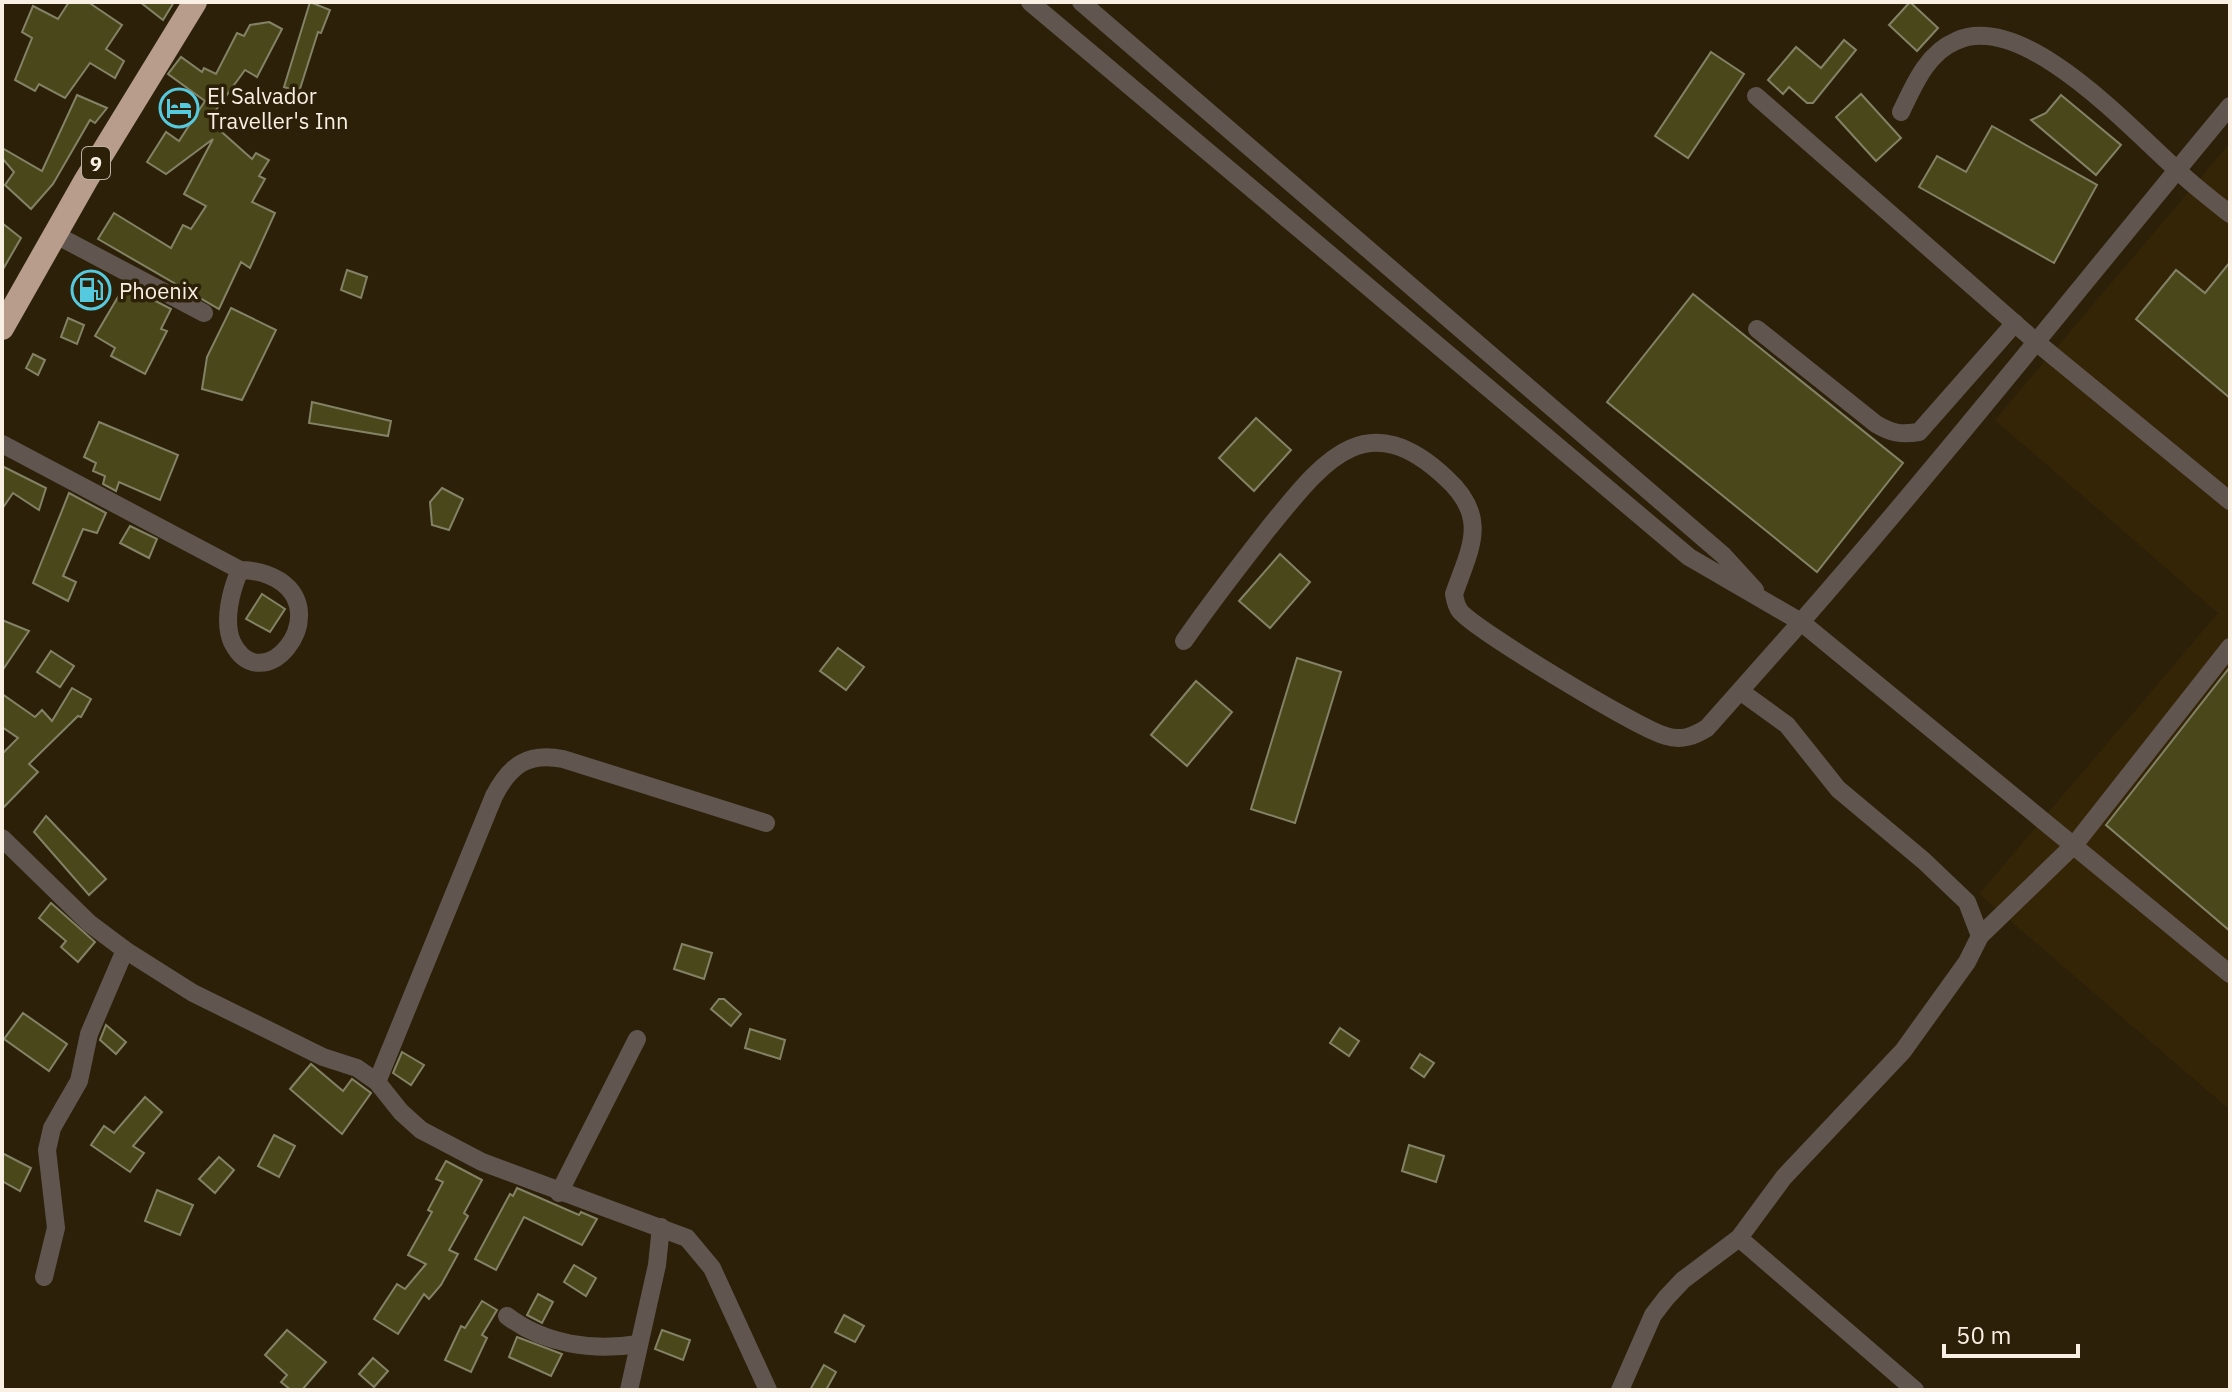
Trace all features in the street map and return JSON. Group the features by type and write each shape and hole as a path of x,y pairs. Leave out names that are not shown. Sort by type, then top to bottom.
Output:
{"highway":[{"name":"9","path":"2,328 195,2"}],"street":[{"path":"1030,2 1689,557 1723,579 1760,595 1801,622 2230,974"},
{"path":"1081,2 1723,555 1760,595"},
{"path":"1901,112 1922,71 1944,47 1959,39 1991,37 2041,56 2079,82 2230,214"},
{"path":"1756,96 2035,341 2230,501"},
{"path":"1184,641 1236,567 1322,464 1347,447 1390,443 1425,459 1452,484 1471,514 1475,528 1474,542 1454,594 1461,613 1665,736 1692,737 1707,728 1931,473 2035,341 2230,106"},
{"path":"56,235 204,313"},
{"path":"1757,329 1876,424 1890,433 1905,435 1919,432 2015,323"},
{"path":"2,444 240,570 270,575 292,590 300,604 293,637 281,656 267,662 255,663 244,658 230,635 231,588 240,570"},
{"path":"1620,1390 1653,1315 1666,1298 1683,1280 1739,1238 1784,1177 1903,1051 1967,962 1980,936 2075,844 2230,647"},
{"path":"1740,691 1787,725 1838,789 1924,861 1967,902 1980,936"},
{"path":"377,1082 494,796 513,767 541,754 766,823"},
{"path":"2,838 89,923 125,950 193,993 323,1057 357,1068 377,1082 401,1112 421,1130 482,1162 687,1238 712,1268 768,1390"},
{"path":"44,1277 56,1228 47,1150 52,1128 79,1081 89,1034 125,950"},
{"path":"559,1193 637,1039"},
{"path":"629,1390 657,1265 661,1227"},
{"path":"1739,1238 1915,1390"},
{"path":"507,1316 529,1330 592,1348 639,1344"}],"shaded area":[{"path":"2230,143 2230,1110 1979,894 2218,613 1995,420"}],"building":[{"path":"69,2 88,2 122,25 106,49 124,61 115,78 90,63 65,98 39,84 35,91 15,80 32,38 22,32 33,6 58,19"},
{"path":"140,2 174,2 163,20"},
{"path":"310,2 330,10 321,33 318,32 299,92 284,87"},
{"path":"1910,2 1938,28 1917,51 1889,25"},
{"path":"269,22 282,29 257,77 245,70 213,114 219,118 214,125 252,159 256,153 269,160 259,176 265,179 252,202 275,213 250,268 241,262 219,309 98,239 114,213 171,248 183,225 191,229 206,206 184,194 213,139 166,174 147,162 166,132 179,141 205,101 168,74 181,57 202,72 204,68 216,74 237,33 244,36 250,25"},
{"path":"1844,40 1856,50 1813,103 1807,103 1789,87 1783,94 1768,80 1796,47 1821,68"},
{"path":"1711,52 1744,74 1688,158 1655,136"},
{"path":"1861,94 1901,138 1876,161 1836,117"},
{"path":"77,95 107,108 95,123 90,120 53,184 31,209 5,185 14,172 2,158 2,148 42,171"},
{"path":"2061,95 2121,145 2096,175 2031,120 2046,113"},
{"path":"1992,126 2097,185 2054,263 1919,187 1937,156 1966,172"},
{"path":"2,223 21,238 2,271"},
{"path":"2230,262 2230,398 2136,319 2176,270 2205,293"},
{"path":"347,270 367,277 361,298 341,290"},
{"path":"125,285 171,309 161,329 167,331 145,374 111,356 115,348 95,336"},
{"path":"1693,294 1903,463 1817,572 1607,402"},
{"path":"231,308 276,330 242,400 202,389 207,357"},
{"path":"68,318 84,325 77,344 61,337"},
{"path":"33,354 45,360 38,375 26,368"},
{"path":"312,402 391,421 388,436 309,423"},
{"path":"1256,418 1291,450 1254,491 1219,458"},
{"path":"99,422 178,455 160,500 119,482 116,491 103,484 105,476 93,471 96,463 84,457"},
{"path":"2,466 46,488 39,510 13,493 2,509"},
{"path":"442,488 463,499 449,530 432,525 430,502"},
{"path":"69,493 106,513 97,533 83,529 63,576 76,582 68,601 33,583"},
{"path":"130,526 157,539 149,558 120,543"},
{"path":"1280,554 1310,582 1270,628 1239,601"},
{"path":"262,594 285,609 270,632 246,619"},
{"path":"2,620 29,631 2,671"},
{"path":"838,648 864,667 846,690 820,671"},
{"path":"51,651 74,666 60,687 37,672"},
{"path":"1297,658 1341,672 1295,823 1251,809"},
{"path":"2230,667 2230,931 2106,825"},
{"path":"1196,681 1232,712 1187,766 1151,735"},
{"path":"72,688 91,699 81,717 78,716 29,764 38,772 2,809 2,754 18,738 2,727 2,694 35,717 42,710 52,721"},
{"path":"46,816 106,879 89,895 34,832"},
{"path":"51,903 95,942 78,962 61,947 66,941 39,918"},
{"path":"682,944 712,953 704,979 674,969"},
{"path":"719,999 724,999 741,1014 731,1026 711,1009"},
{"path":"23,1013 67,1044 49,1071 4,1039"},
{"path":"106,1025 126,1042 116,1054 100,1040"},
{"path":"1340,1028 1359,1041 1349,1056 1330,1043"},
{"path":"750,1029 785,1040 780,1059 745,1048"},
{"path":"402,1052 424,1065 411,1085 393,1073"},
{"path":"1420,1054 1434,1063 1424,1077 1411,1068"},
{"path":"311,1064 343,1091 352,1079 371,1093 342,1134 290,1089"},
{"path":"145,1097 162,1112 133,1146 144,1153 130,1172 91,1145 104,1126 114,1133"},
{"path":"274,1135 295,1146 279,1177 258,1166"},
{"path":"1409,1145 1444,1156 1436,1182 1402,1171"},
{"path":"2,1153 31,1168 20,1191 2,1181"},
{"path":"219,1157 234,1170 215,1193 199,1179"},
{"path":"446,1161 482,1180 464,1213 468,1216 449,1250 458,1254 441,1285 429,1299 424,1294 398,1334 374,1319 397,1284 405,1289 426,1264 408,1255 432,1212 428,1210 443,1182 436,1179"},
{"path":"517,1188 579,1215 581,1212 597,1219 582,1245 524,1217 496,1270 475,1259 510,1194 513,1196"},
{"path":"157,1190 193,1205 180,1235 145,1221"},
{"path":"574,1265 596,1278 586,1296 564,1282"},
{"path":"538,1294 553,1302 542,1323 527,1315"},
{"path":"482,1301 497,1310 482,1335 487,1338 471,1372 445,1360 461,1326 465,1328"},
{"path":"844,1315 864,1326 855,1342 835,1332"},
{"path":"287,1330 326,1362 302,1390 291,1390 281,1382 287,1375 265,1355"},
{"path":"662,1330 690,1340 683,1360 655,1349"},
{"path":"517,1337 562,1354 551,1376 509,1357"},
{"path":"373,1358 388,1371 374,1387 359,1374"},
{"path":"824,1365 836,1372 826,1390 810,1390"}],"place":[{"name":"El Salvador Traveller's Inn","path":"179,108"},
{"name":"Phoenix","path":"91,290"}]}
